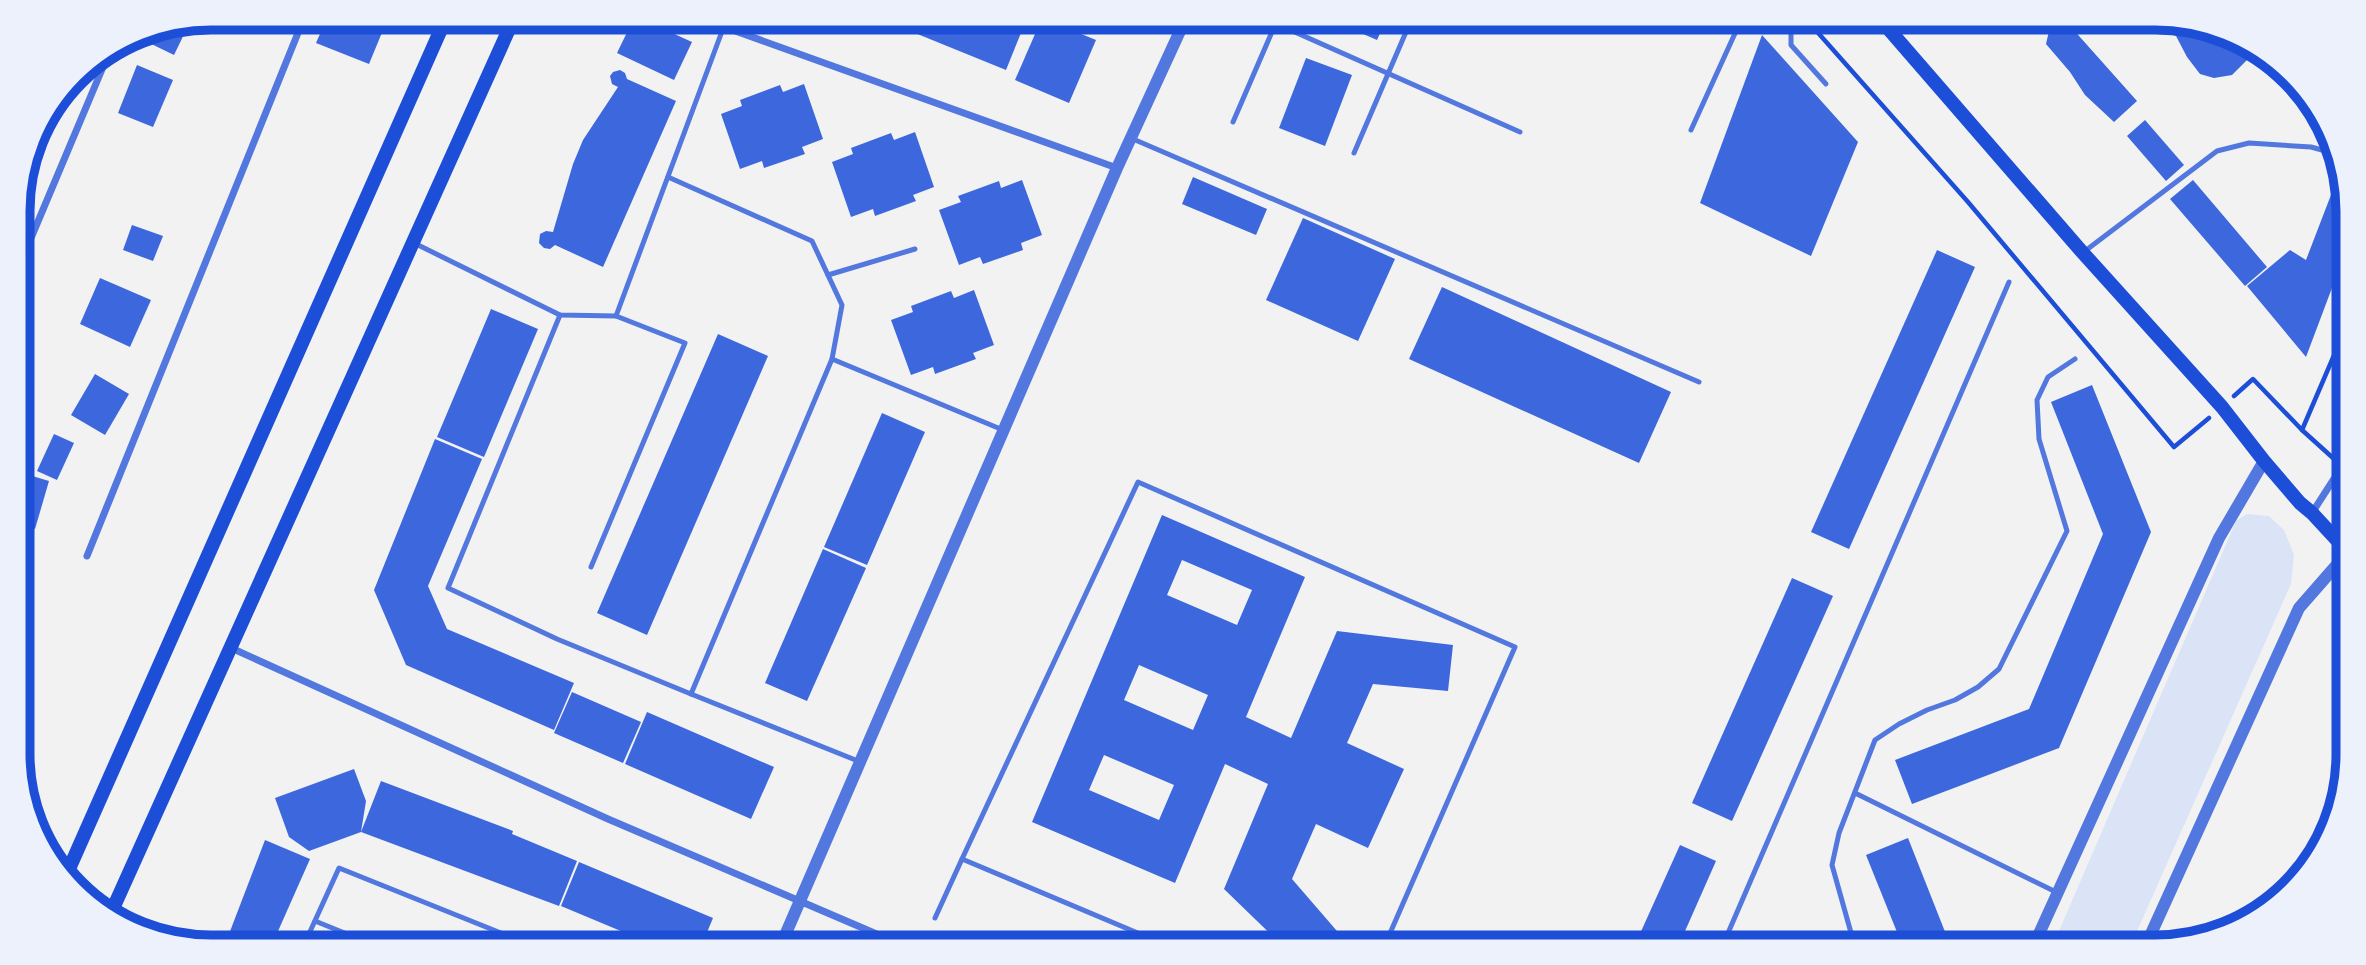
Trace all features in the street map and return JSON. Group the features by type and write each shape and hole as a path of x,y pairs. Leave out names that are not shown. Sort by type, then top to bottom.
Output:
{"main road":[{"path":"70,867 441,30"},
{"path":"114,907 228,647 509,30"},
{"path":"1893,30 2083,253 2222,407 2263,461 2336,539"}],"street":[{"path":"87,556 299,30"},
{"path":"735,30 1117,168"},
{"path":"785,935 1117,168 1180,30"},
{"path":"30,240 104,65"},
{"path":"2039,935 2219,538 2263,461"},
{"path":"2312,513 2336,477"},
{"path":"2150,935 2300,608 2336,566"},
{"path":"228,647 608,819 878,935"}],"lane":[{"path":"616,316 723,30"},
{"path":"1233,122 1273,30"},
{"path":"1298,30 1520,132"},
{"path":"1354,153 1407,30"},
{"path":"1691,130 1737,30"},
{"path":"1792,30 1791,45 1826,84"},
{"path":"1131,138 1699,382"},
{"path":"2083,253 2217,151 2249,143 2326,151"},
{"path":"668,177 812,241 842,305 832,359 691,694"},
{"path":"412,242 560,315 616,316 685,343 592,567"},
{"path":"828,275 915,249"},
{"path":"1727,935 2009,282"},
{"path":"560,315 449,588 557,639 860,762"},
{"path":"832,359 1003,431"},
{"path":"1852,935 1832,865 1839,833 1875,740 1899,724 1978,687 1999,669 2067,531 2039,439 2037,400 2048,377 2075,359"},
{"path":"935,918 1138,482 1514,648 1389,935"},
{"path":"1854,793 2059,893"},
{"path":"962,859 1143,935"},
{"path":"309,935 339,868 506,935"},
{"path":"315,921 349,935"}],"path":[{"path":"1816,30 1968,202 2174,447 2253,379 2336,461"},
{"path":"2302,430 2336,350"}],"shaded area":[{"path":"2247,514 2269,516 2284,530 2294,555 2291,584 2135,935 2057,935 2236,521"}],"building":[{"path":"322,30 383,30 369,64 316,43"},
{"path":"628,30 666,30 692,42 674,80 617,53"},
{"path":"908,30 1022,30 1006,70"},
{"path":"1037,30 1071,30 1096,40 1069,103 1015,80"},
{"path":"1354,30 1382,30 1377,40"},
{"path":"2049,30 2074,30 2137,101 2114,122 2085,95 2046,44"},
{"path":"2169,30 2213,39 2250,57 2232,75 2214,78 2200,74 2176,36"},
{"path":"186,31 174,55 147,42"},
{"path":"1762,35 1858,142 1811,256 1700,203"},
{"path":"1306,58 1352,75 1325,146 1279,128"},
{"path":"137,65 173,80 153,127 118,113"},
{"path":"620,70 625,73 627,79 676,101 603,267 555,245 550,249 539,243 540,234 553,232 573,164 583,140 618,87 612,84 610,76"},
{"path":"804,84 823,139 802,147 805,154 764,168 762,161 740,169 721,114 742,106 740,100 780,85 783,92"},
{"path":"2145,120 2184,165 2166,181 2127,136"},
{"path":"915,132 934,187 913,195 916,201 875,216 873,209 851,217 832,162 853,154 851,148 891,133 894,140"},
{"path":"1193,177 1267,209 1256,235 1182,204"},
{"path":"1022,180 1042,235 1021,243 1023,250 983,264 980,257 959,265 939,210 961,202 958,196 999,181 1001,188"},
{"path":"2193,180 2267,267 2245,286 2170,199"},
{"path":"2335,187 2336,277 2306,357 2247,286 2290,250 2306,260"},
{"path":"1303,218 1395,259 1358,341 1266,300"},
{"path":"132,225 163,236 153,261 123,250"},
{"path":"1937,250 1975,267 1849,549 1811,532"},
{"path":"100,278 151,300 130,347 80,324"},
{"path":"1442,287 1671,392 1639,463 1409,359"},
{"path":"974,290 994,345 973,353 976,359 935,374 933,367 911,375 891,320 913,312 911,306 951,291 954,298"},
{"path":"491,309 538,329 484,457 437,437"},
{"path":"718,334 768,356 647,635 597,613"},
{"path":"95,374 129,394 105,435 71,415"},
{"path":"2092,385 2151,532 2059,748 1912,804 1895,760 2029,709 2103,534 2051,402"},
{"path":"882,413 925,432 867,565 824,547"},
{"path":"54,434 74,443 57,480 37,471"},
{"path":"435,439 482,459 428,586 447,629 574,683 554,730 406,665 374,590"},
{"path":"30,475 49,481 35,529 30,527"},
{"path":"1162,515 1305,577 1246,717 1291,738 1337,631 1453,645 1448,691 1373,684 1347,743 1404,769 1368,848 1316,824 1292,879 1340,935 1272,935 1224,889 1268,784 1225,764 1175,883 1032,822","holes":["1182,560 1252,590 1237,625 1167,595","1139,665 1208,695 1193,730 1124,700","1104,755 1174,785 1159,820 1089,790"]},
{"path":"823,549 866,568 807,701 765,683"},
{"path":"1792,578 1833,596 1732,821 1692,803"},
{"path":"572,692 641,722 623,763 554,733"},
{"path":"647,712 774,767 751,819 625,764"},
{"path":"354,769 366,801 361,832 309,851 289,837 275,798"},
{"path":"381,781 513,831 512,834 577,861 559,906 361,832"},
{"path":"1908,838 1946,935 1898,935 1866,855"},
{"path":"265,840 310,859 276,935 229,935"},
{"path":"1680,845 1716,861 1683,935 1639,935"},
{"path":"579,862 713,918 706,935 630,935 561,906"}]}
